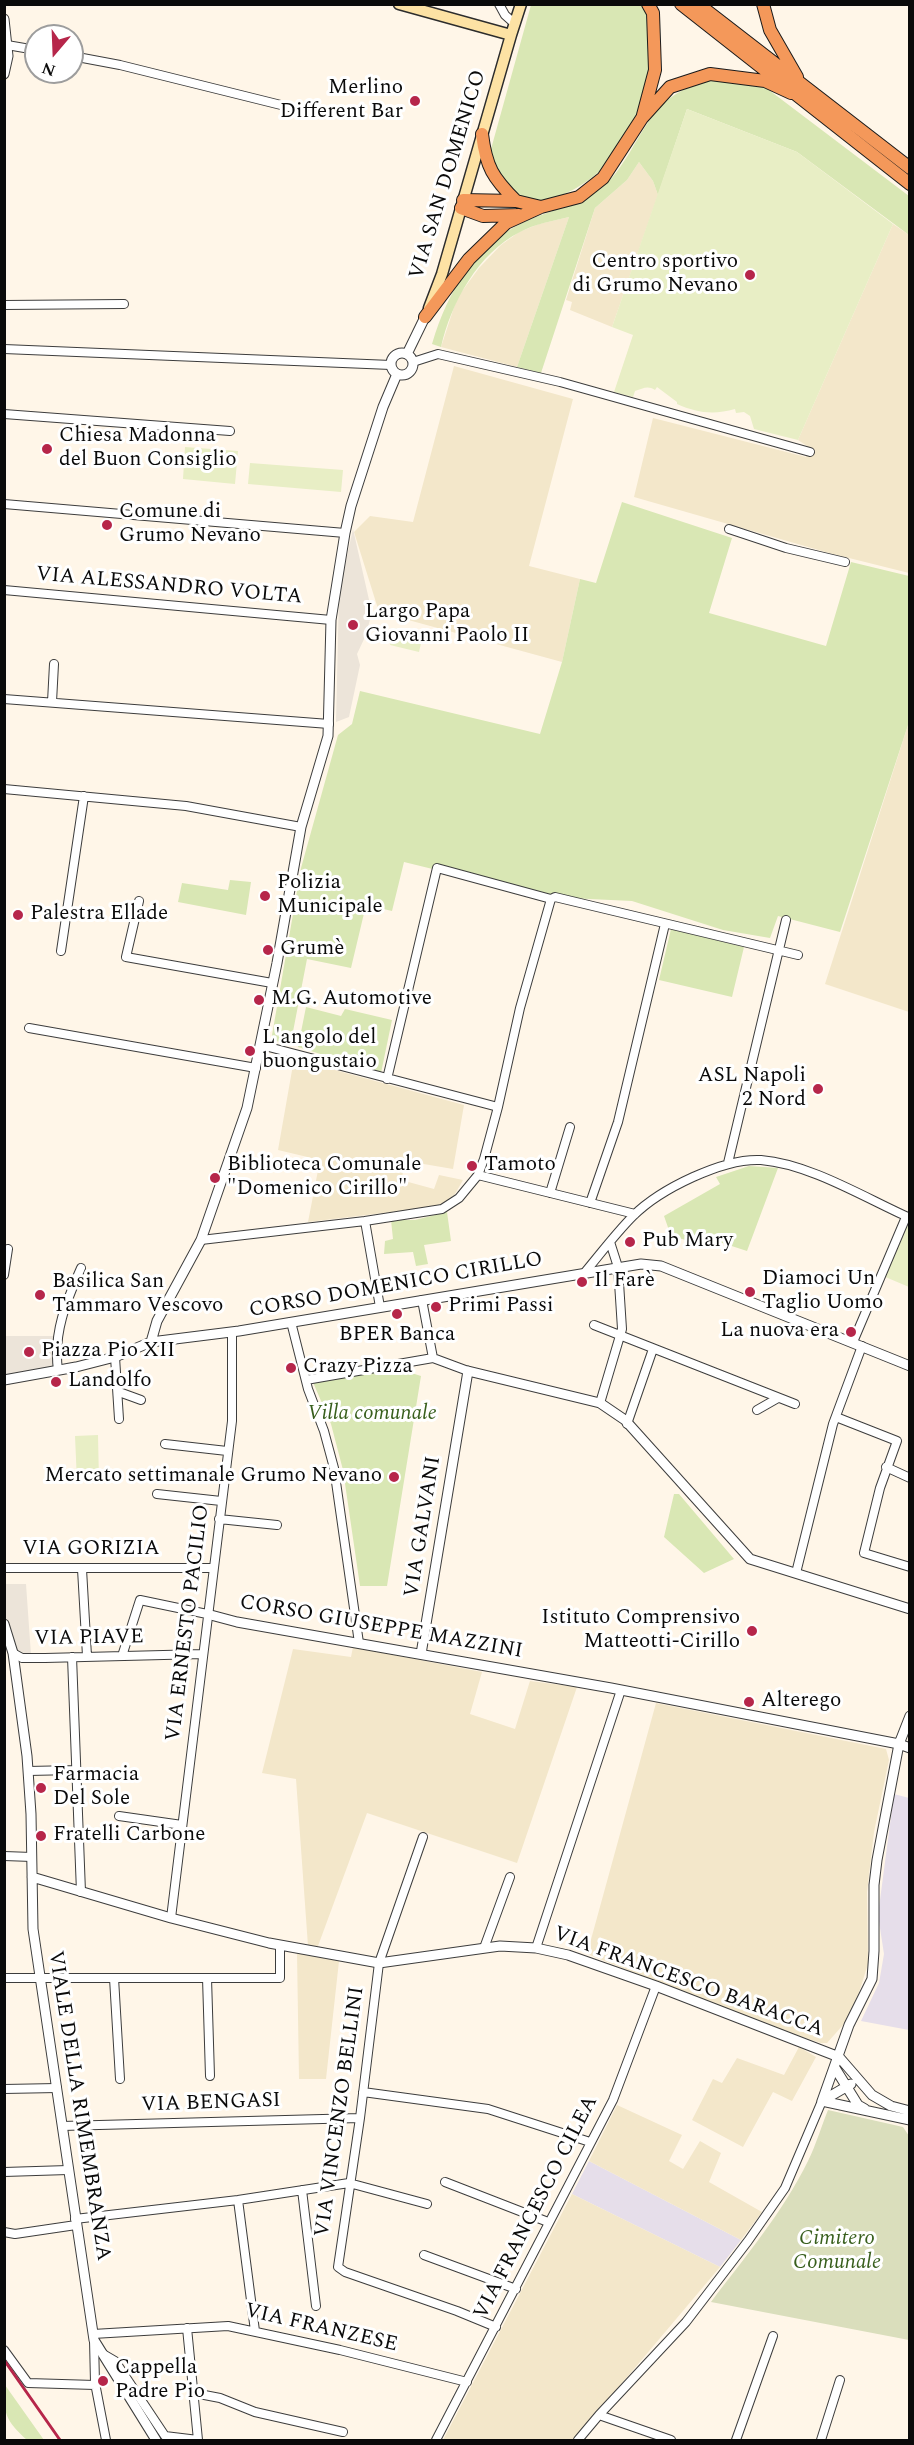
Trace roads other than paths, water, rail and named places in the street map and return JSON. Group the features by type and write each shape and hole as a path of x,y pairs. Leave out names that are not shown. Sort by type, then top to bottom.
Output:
{"highway":[{"path":"642,117 655,70 653,14 648,4"},
{"path":"681,4 909,184"},
{"path":"698,4 909,168"},
{"path":"763,4 770,30 788,66 807,90"},
{"path":"425,317 470,259 506,224 541,207 579,197 603,178 642,117 670,87 710,74 765,81 791,93"},
{"path":"482,134 484,152 495,181 516,201"},
{"path":"462,204 516,201 541,207"},
{"path":"462,204 483,216 522,215"}],"main road":[{"path":"399,4 513,29"},
{"name":"VIA SAN DOMENICO","path":"425,317 442,274 522,4"}],"street":[{"path":"499,4 513,29"},
{"path":"4,19 8,56 4,74"},
{"path":"7,45 24,48"},
{"path":"84,58 290,107"},
{"path":"4,305 124,304"},
{"name":"VIA SAN DOMENICO","path":"410,358 425,317"},
{"path":"4,349 391,364"},
{"path":"391,364 396,355 410,358 438,354 560,382 810,452"},
{"path":"391,364 398,374 404,375 410,372 410,358"},
{"path":"151,1342 157,1322 201,1240 234,1152 247,1108 261,1045 298,827 324,753 329,724 331,620 345,533 351,506 382,407 398,374"},
{"path":"4,414 230,431"},
{"path":"4,504 345,533"},
{"path":"729,529 786,548 845,562"},
{"name":"VIA ALESSANDRO VOLTA","path":"4,590 331,620"},
{"path":"52,702 54,664"},
{"path":"4,699 329,724"},
{"path":"4,789 186,806 298,827"},
{"path":"61,951 84,796"},
{"path":"387,1079 437,868 550,900"},
{"path":"201,1240 365,1221 442,1209 459,1198 478,1174 498,1107 520,1008 550,900 555,897 798,955"},
{"path":"139,901 126,957 272,983"},
{"path":"728,1163 786,920"},
{"path":"590,1203 618,1122 666,924"},
{"path":"29,1028 256,1068"},
{"path":"261,1045 498,1107"},
{"path":"550,1193 570,1127"},
{"path":"584,1272 635,1214 676,1186 728,1163 761,1160 797,1169 845,1187 908,1217 858,1344 836,1417 796,1574"},
{"path":"478,1174 635,1214"},
{"path":"365,1221 380,1307"},
{"path":"600,1403 622,1329 618,1267 610,1242"},
{"path":"4,1275 8,1249"},
{"name":"CORSO DOMENICO CIRILLO","path":"4,1380 115,1357 151,1342 232,1332 641,1264 661,1266 909,1366"},
{"path":"58,1370 55,1351 58,1323 81,1268"},
{"path":"422,1300 433,1358"},
{"path":"291,1322 306,1380 334,1468 359,1643"},
{"path":"594,1325 795,1404"},
{"name":"VIA ERNESTO PACILIO","path":"171,1918 232,1421 232,1332"},
{"path":"627,1424 653,1349"},
{"path":"115,1357 119,1419"},
{"path":"306,1380 433,1358 468,1371 600,1403 627,1424 750,1559 909,1608"},
{"name":"VIA GALVANI","path":"422,1654 468,1371"},
{"path":"118,1392 141,1400"},
{"path":"757,1410 778,1398"},
{"path":"836,1417 897,1441 886,1467 864,1553 909,1567"},
{"path":"165,1444 227,1451"},
{"path":"886,1467 909,1478"},
{"path":"158,1494 221,1501"},
{"path":"219,1519 278,1525"},
{"name":"VIA GORIZIA","path":"4,1569 213,1568"},
{"path":"82,1569 87,1656"},
{"name":"CORSO GIUSEPPE MAZZINI","path":"122,1656 140,1600 237,1622 621,1690 899,1744"},
{"name":"VIALE DELLA RIMEMBRANZA","path":"4,1624 13,1653 28,1771 33,1929 93,2337 95,2385 106,2440"},
{"name":"VIA PIAVE","path":"13,1653 22,1658 203,1654"},
{"path":"72,1657 81,1892"},
{"path":"536,1948 621,1690"},
{"path":"578,2440 686,2322 785,2188 835,2068 849,2025 872,1979 874,1885 899,1744 909,1716"},
{"path":"899,1744 909,1748"},
{"path":"28,1771 75,1770"},
{"path":"119,1816 183,1825"},
{"name":"VIA VINCENZO BELLINI","path":"423,1837 379,1963 360,2118 338,2267 345,2272 458,2311 496,2327"},
{"path":"4,1856 32,1857"},
{"path":"484,1948 510,1876"},
{"name":"VIA FRANCESCO BARACCA","path":"32,1877 171,1918 280,1945 379,1963 500,1946 536,1948 568,1955 656,1986 839,2057"},
{"path":"4,1978 280,1978 280,1945"},
{"path":"114,1978 120,2079"},
{"path":"207,1978 210,2076"},
{"name":"VIA FRANCESCO CILEA","path":"436,2440 613,2100 656,1986"},
{"path":"839,2057 866,2090"},
{"path":"835,2068 858,2104 870,2112"},
{"path":"822,2101 847,2087 856,2077"},
{"path":"853,2097 852,2091 860,2086 891,2106 909,2112"},
{"path":"4,2089 57,2088"},
{"path":"363,2092 488,2109 590,2142"},
{"path":"822,2101 909,2120"},
{"name":"VIA BENGASI","path":"62,2126 360,2118"},
{"path":"4,2172 68,2170"},
{"path":"445,2182 548,2222"},
{"path":"4,2232 15,2234 76,2222 349,2183 428,2204"},
{"path":"302,2190 316,2306"},
{"path":"238,2200 255,2331"},
{"path":"424,2255 516,2289"},
{"name":"VIA FRANZESE","path":"93,2337 228,2326 466,2382"},
{"path":"161,2438 198,2440 187,2328"},
{"path":"736,2440 773,2336"},
{"name":"VIALE DELLA RIMEMBRANZA","path":"93,2337 102,2354 161,2438"},
{"path":"4,2350 28,2383 95,2385"},
{"path":"821,2440 840,2380"},
{"path":"194,2393 220,2398 255,2412 343,2432"},
{"path":"599,2415 671,2440"}],"railway":[{"path":"4,2360 60,2440"}],"place":[{"name":"Merlino Different Bar","path":"415,101"},
{"name":"Centro sportivo di Grumo Nevano","path":"750,275"},
{"name":"Chiesa Madonna del Buon Consiglio","path":"47,449"},
{"name":"Comune di Grumo Nevano","path":"107,525"},
{"name":"Largo Papa Giovanni Paolo II","path":"353,625"},
{"name":"Polizia Municipale","path":"265,896"},
{"name":"Palestra Ellade","path":"18,915"},
{"name":"Grumè","path":"268,950"},
{"name":"M.G. Automotive","path":"259,1000"},
{"name":"L'angolo del buongustaio","path":"250,1051"},
{"name":"ASL Napoli 2 Nord","path":"818,1089"},
{"name":"Tamoto","path":"472,1166"},
{"name":"Biblioteca Comunale \"Domenico Cirillo\"","path":"215,1178"},
{"name":"Pub Mary","path":"630,1242"},
{"name":"Il Farè","path":"582,1282"},
{"name":"Diamoci Un Taglio Uomo","path":"750,1292"},
{"name":"Basilica San Tammaro Vescovo","path":"40,1295"},
{"name":"Primi Passi","path":"436,1307"},
{"name":"BPER Banca","path":"397,1314"},
{"name":"La nuova era","path":"851,1332"},
{"name":"Piazza Pio XII","path":"29,1352"},
{"name":"Crazy Pizza","path":"291,1368"},
{"name":"Landolfo","path":"56,1382"},
{"name":"Mercato settimanale Grumo Nevano","path":"394,1477"},
{"name":"Istituto Comprensivo Matteotti-Cirillo","path":"752,1631"},
{"name":"Alterego","path":"749,1702"},
{"name":"Farmacia Del Sole","path":"41,1788"},
{"name":"Fratelli Carbone","path":"41,1836"},
{"name":"Cappella Padre Pio","path":"103,2381"}],"park label":[{"name":"Villa comunale","path":"372,1415"},
{"name":"Cimitero Comunale","path":"837,2252"}]}
